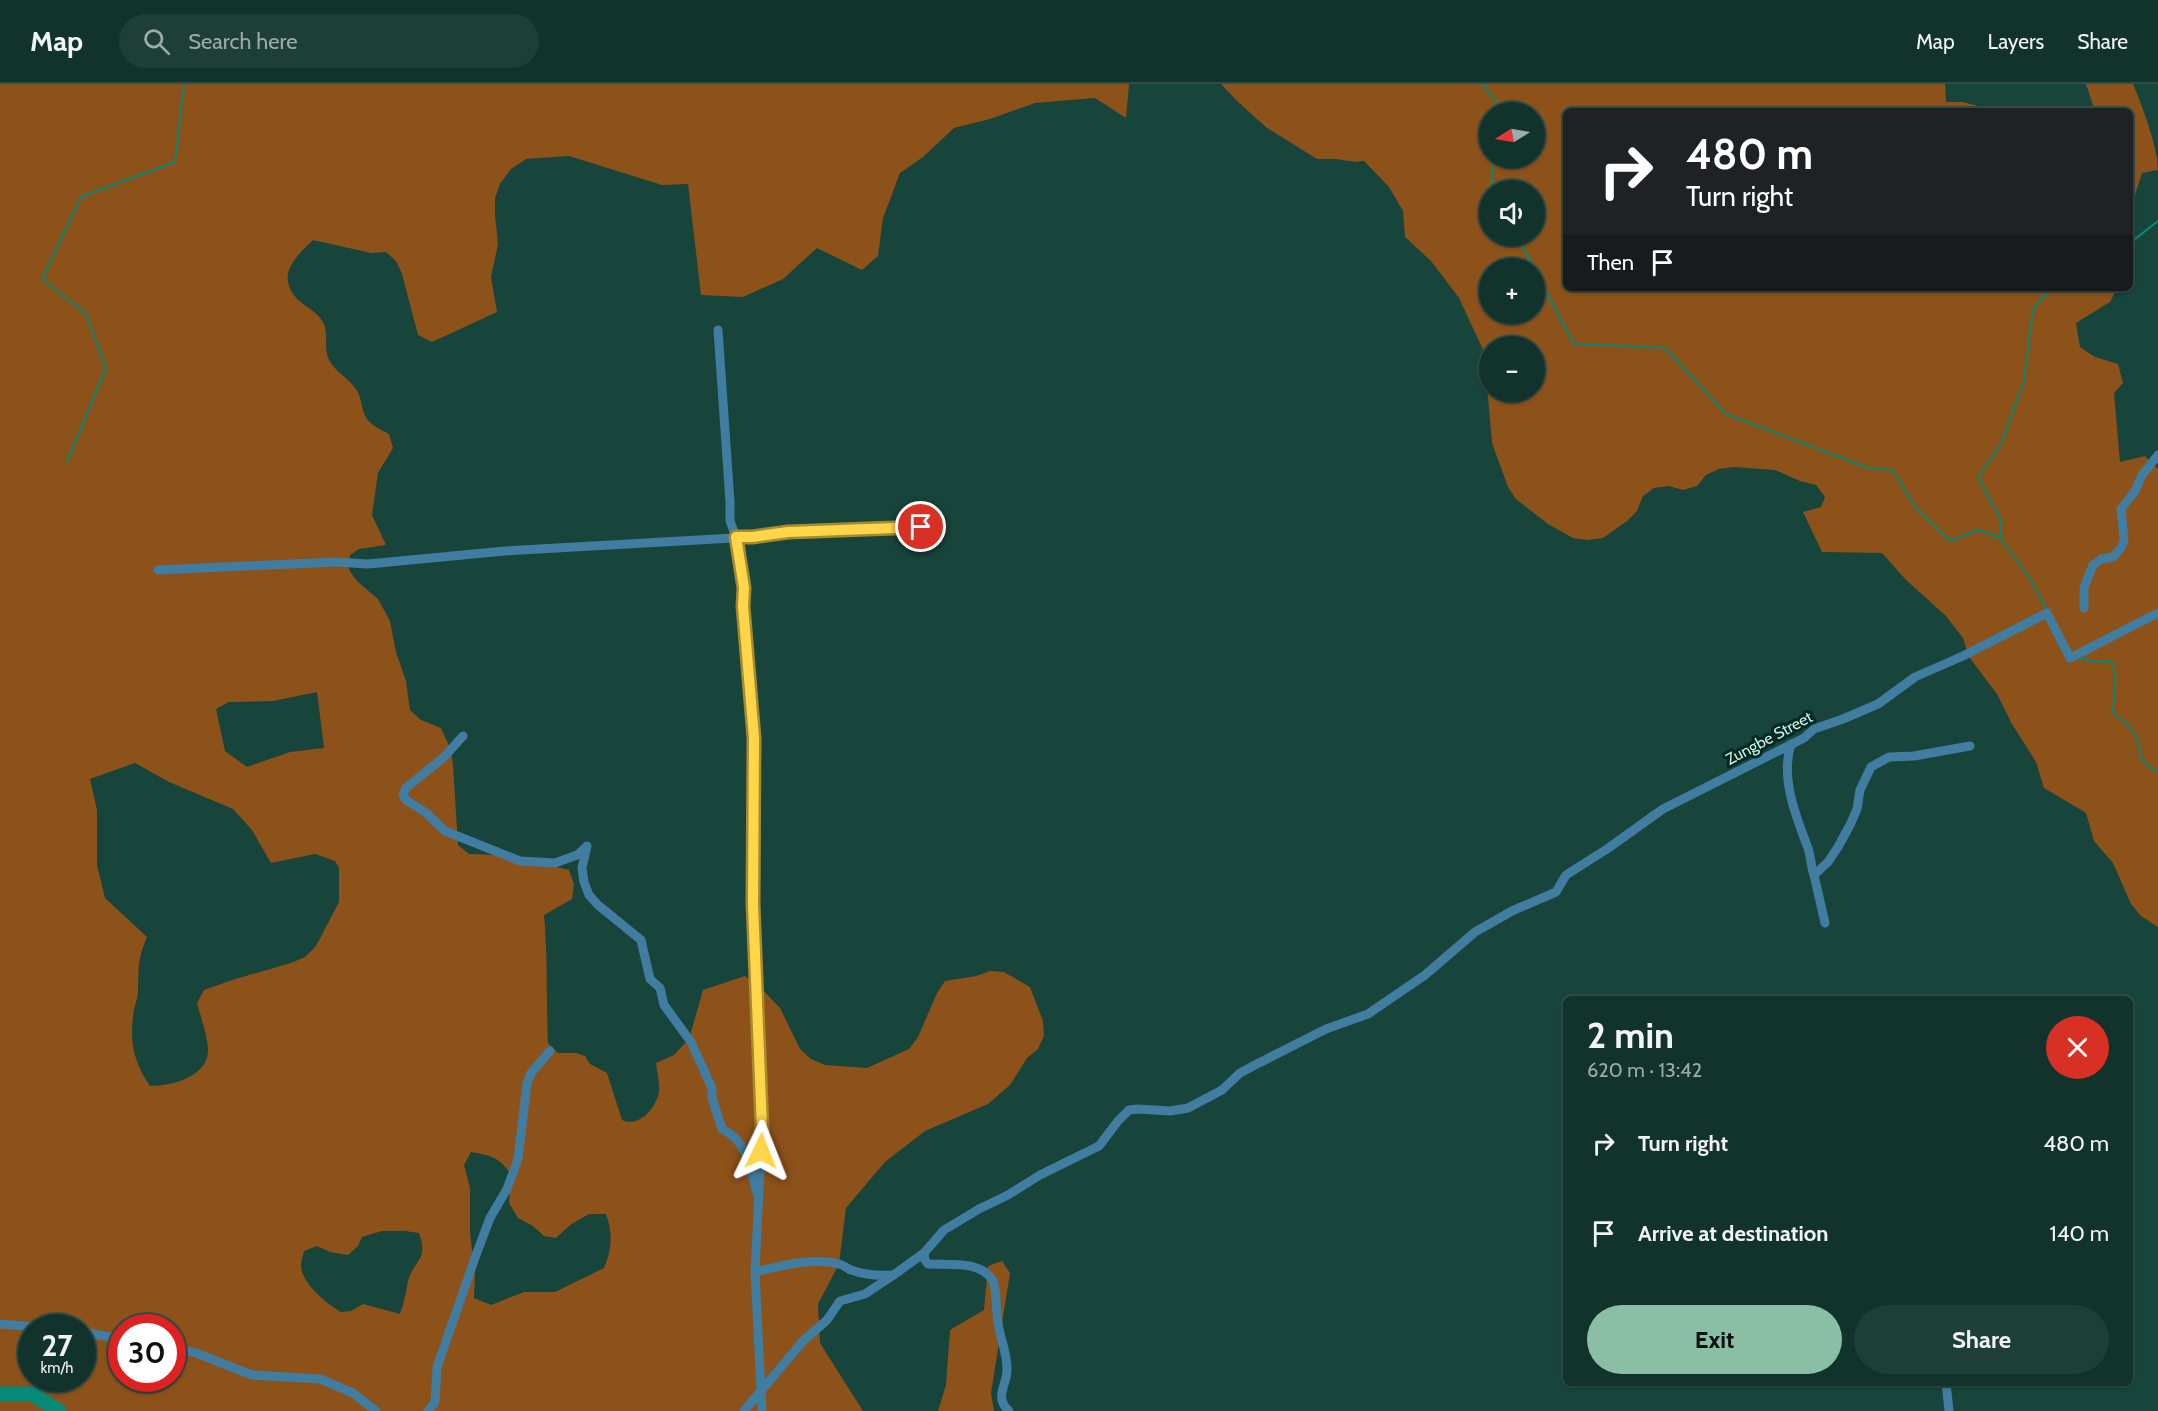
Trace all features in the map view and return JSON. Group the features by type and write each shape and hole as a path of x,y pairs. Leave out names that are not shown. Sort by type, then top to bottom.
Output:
{"street":[{"path":"718,330 730,521 736,537 744,588 744,616 754,738 753,904 762,1128 755,1272 762,1411"},
{"path":"2084,608 2084,587 2087,577 2096,561 2113,557 2121,548 2124,534 2121,509 2135,491 2142,475 2158,455"},
{"path":"158,570 335,562 368,564 505,551 752,537 788,532 921,527"},
{"name":"Zungbe Street","path":"744,1411 803,1341 827,1320 840,1301 865,1294 924,1252 945,1230 979,1209 1099,1146 1129,1110 1138,1108 1170,1111 1188,1108 1222,1090 1240,1073 1253,1066 1326,1029 1368,1014 1425,975 1482,927 1556,892 1566,874 1607,849 1663,809 1804,738 1814,729 1878,704 1916,677 2047,613 2070,658 2158,613"},
{"path":"463,736 444,757 405,788 403,795 406,800 446,831 520,861 555,863 577,855 587,846 582,868 589,895 641,940 650,979 660,988 664,1005 691,1042 712,1088 712,1098 722,1128 733,1134 742,1145 759,1198"},
{"path":"1791,744 1788,754 1789,779 1801,833 1809,850 1825,923"},
{"path":"1814,876 1828,862 1842,839 1857,808 1860,790 1871,767 1889,757 1914,756 1970,746"},
{"path":"428,1411 435,1402 437,1367 476,1255 490,1218 507,1189 518,1159 527,1083 531,1073 550,1051"},
{"path":"924,1252 928,1264 965,1265 985,1273 994,1283 998,1324 1007,1370 1001,1391 1004,1406 1009,1411"},
{"path":"755,1272 789,1264 820,1262 839,1264 853,1271 876,1276 895,1274"},
{"path":"0,1324 18,1326"},
{"path":"186,1350 252,1375 320,1379 354,1393 376,1411"},
{"path":"1946,1386 1949,1411"}],"shaded area":[{"path":"0,84 1129,84 1126,118 1095,98 1035,103 990,119 954,128 923,157 900,173 883,218 878,256 862,270 817,248 783,279 743,297 701,295 688,184 662,185 569,156 526,159 511,169 500,184 495,198 498,244 491,277 497,312 432,342 418,335 402,274 396,261 386,252 371,253 313,240 296,258 289,270 288,282 294,296 323,322 329,360 356,389 367,419 374,426 389,434 393,448 378,473 372,515 386,545 359,549 350,555 349,570 358,582 378,599 390,621 396,652 406,681 410,710 421,720 441,728 451,750 458,845 469,854 508,857 569,870 574,884 572,899 544,915 548,1043 558,1053 576,1053 585,1056 590,1064 607,1073 622,1120 628,1122 640,1119 654,1104 659,1092 656,1063 674,1055 689,1039 703,990 745,976 758,985 780,1008 800,1049 811,1059 825,1065 867,1068 909,1049 918,1037 937,993 945,981 976,976 990,971 1004,972 1030,987 1043,1021 1044,1036 1038,1049 1027,1058 1010,1085 988,1104 925,1131 885,1162 846,1208 839,1264 818,1304 820,1343 863,1411 0,1411","holes":["317,692 324,748 290,752 247,767 225,751 216,709 229,702 273,701","135,763 169,782 233,809 252,830 271,863 315,854 335,861 339,868 339,902 316,946 305,957 204,990 197,1003 208,1049 207,1059 196,1073 178,1082 150,1086 136,1059 132,1031 138,994 140,958 147,937 105,898 97,865 97,810 90,779","471,1152 494,1158 506,1168 511,1174 509,1203 518,1218 533,1226 544,1236 556,1238 570,1225 589,1214 606,1214 611,1241 604,1268 555,1292 524,1292 491,1305 474,1298 475,1274 470,1233 470,1188 464,1165","382,1231 419,1233 422,1242 421,1255 408,1281 400,1314 363,1304 351,1311 341,1312 322,1298 305,1279 301,1265 304,1251 317,1246 330,1252 348,1255 358,1246 362,1237"]},
{"path":"1221,84 1945,84 1946,102 1962,102 1987,108 1563,108 1563,291 2116,291 2110,302 2076,323 2080,347 2095,357 2118,364 2123,383 2114,393 2120,462 2145,456 2158,469 2158,927 2141,916 2131,904 2113,863 2094,841 2086,813 2044,788 2036,762 2012,724 1997,694 1969,657 1963,638 1946,616 1906,580 1882,553 1822,552 1803,512 1821,507 1825,497 1816,485 1775,470 1734,467 1719,469 1706,475 1697,486 1683,490 1669,486 1654,488 1643,496 1637,511 1627,521 1603,538 1587,540 1573,538 1548,524 1516,499 1508,487 1492,443 1488,402 1545,402 1545,336 1479,336 1479,341 1459,298 1431,261 1405,237 1403,211 1389,187 1364,161 1317,159 1267,128"},
{"path":"2086,84 2133,84 2145,115 2158,170 2142,173 2135,195 2133,234 2133,108 2092,108"},
{"path":"1002,1261 1010,1273 991,1393 994,1411 938,1411 946,1385 950,1330 984,1310 988,1266"}],"waterway":[{"path":"67,462 106,368 86,314 42,279 81,197 175,162 184,84"},
{"path":"1483,84 1496,102"},
{"path":"1492,180 1493,168"},
{"path":"2133,241 2158,221"},
{"path":"1522,246 1529,258"},
{"path":"1545,290 1574,344 1665,348 1726,414 1868,468 1893,470 1915,507 1950,541 1978,530 2000,538 2031,580 2047,610"},
{"path":"2000,537 2001,520 1978,477 2001,444 2024,381 2033,309 2048,291"},
{"path":"2077,658 2096,662 2111,661 2115,680 2112,712 2130,727 2139,742 2140,757 2152,769 2158,771"},
{"path":"0,1394 32,1394 59,1411"}],"route":[{"path":"761,1151 753,904 754,738 743,606 744,588 736,537 788,532 921,527"}]}
